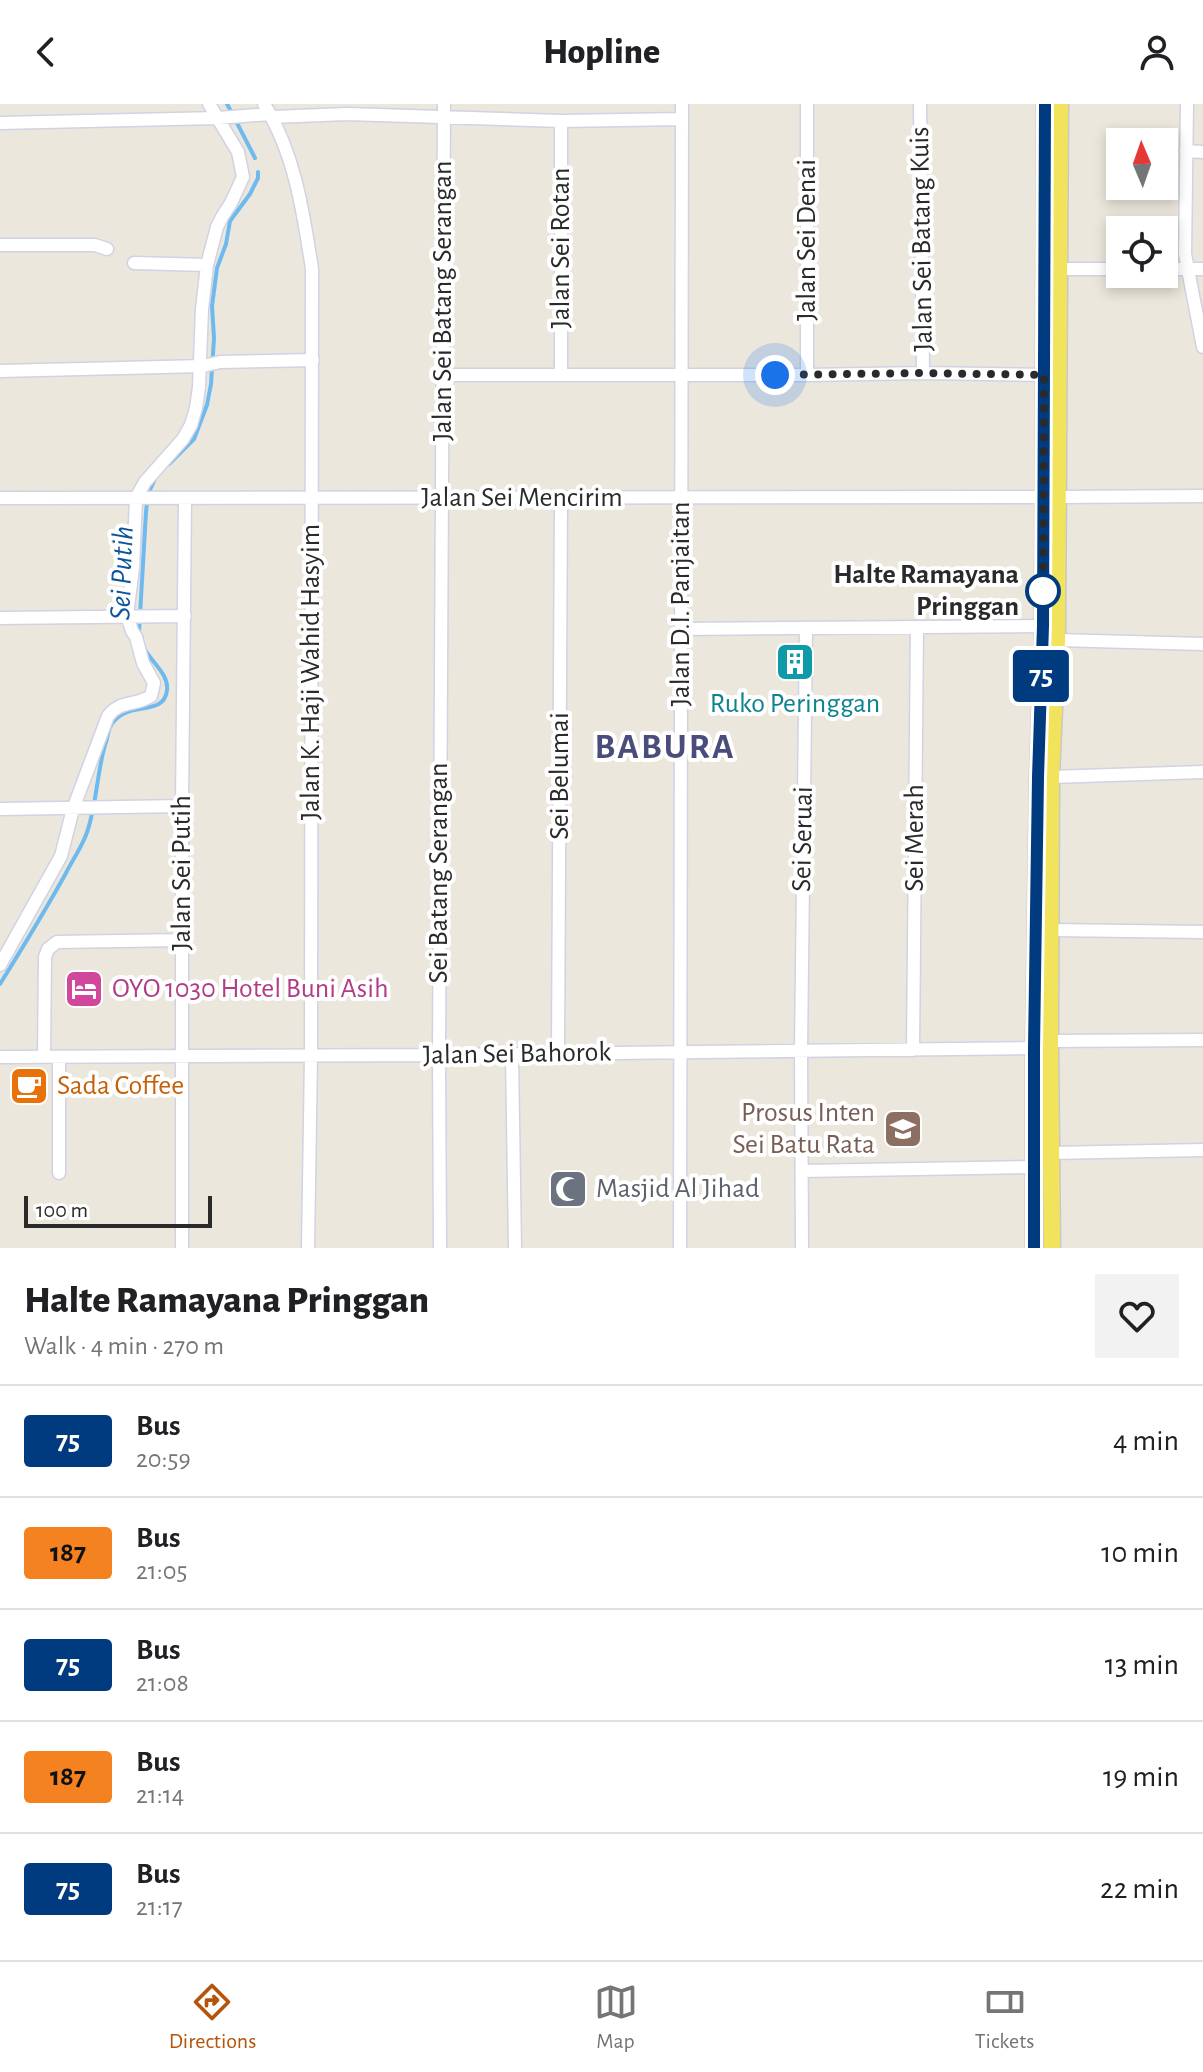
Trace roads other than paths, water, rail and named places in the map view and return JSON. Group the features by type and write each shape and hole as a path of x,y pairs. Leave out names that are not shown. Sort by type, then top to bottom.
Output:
{"main road":[{"path":"1045,104 1052,630 1045,777 1045,1162 1052,1248"},
{"path":"1051,375 1059,269 1060,104"},
{"path":"1045,777 1051,930 1045,1046"},
{"path":"1034,1248 1045,1162"}],"street":[{"path":"0,965 61,856 73,809 108,716 114,708 145,700 153,690 154,683 143,663 130,616 137,498 145,482 183,439 191,425 202,366 202,309 207,265 217,227 243,177 238,152 222,117 209,104"},
{"name":"Jalan D.I. Panjaitan","path":"680,1248 682,104"},
{"name":"Jalan Sei Denai","path":"807,104 807,375"},
{"name":"Jalan Sei Batang Kuis","path":"920,104 923,373"},
{"path":"1187,104 1184,238 1203,347"},
{"path":"0,123 222,117 350,109 444,111 561,121 682,119"},
{"name":"Jalan Sei Batang Serangan","path":"441,498 444,111"},
{"name":"Jalan K. Haji Wahid Hasyim","path":"269,112 299,187 312,269 308,1248"},
{"name":"Jalan Sei Rotan","path":"561,121 561,375"},
{"path":"1186,151 1203,152"},
{"path":"0,245 95,245 107,249"},
{"path":"134,263 207,265"},
{"path":"1059,269 1106,269"},
{"path":"1178,269 1203,269"},
{"path":"0,371 313,360"},
{"path":"442,375 1051,375"},
{"name":"Jalan Sei Mencirim","path":"0,498 1203,496"},
{"name":"Jalan Sei Putih","path":"182,1248 185,498"},
{"name":"Sei Batang Serangan","path":"440,1248 441,498"},
{"name":"Sei Belumai","path":"558,1054 561,498"},
{"path":"0,618 185,616"},
{"path":"681,629 917,627 1052,630 1203,644"},
{"name":"Sei Merah","path":"913,1050 917,627"},
{"name":"Sei Seruai","path":"802,1248 806,628"},
{"path":"1045,777 1203,772"},
{"path":"0,809 182,806"},
{"path":"1051,930 1203,932"},
{"path":"44,1057 45,957 48,949 57,942 182,940"},
{"name":"Jalan Sei Bahorok","path":"0,1057 913,1050 1203,1040"},
{"path":"512,1054 515,1248"},
{"path":"59,1057 59,1173"},
{"path":"802,1171 1045,1162 1203,1150"}],"waterway":[{"name":"Sei Putih","path":"227,104 232,113"},
{"name":"Sei Putih","path":"236,121 255,158"},
{"name":"Sei Putih","path":"169,464 194,439 207,405 211,384 214,338 212,306 217,268 230,221 250,194 258,172"},
{"name":"Sei Putih","path":"139,632 146,512 148,494 155,479"},
{"name":"Sei Putih","path":"0,984 84,840 110,727 125,713 152,707 164,699 167,684 144,648"}],"place":[{"name":"Halte Ramayana Pringgan","path":"1043,591"},
{"name":"Ruko Peringgan","path":"795,662"},
{"name":"OYO 1030 Hotel Buni Asih","path":"84,989"},
{"name":"Sada Coffee","path":"29,1086"},
{"name":"Prosus Inten Sei Batu Rata","path":"903,1129"},
{"name":"Masjid Al Jihad","path":"568,1189"}],"district":[{"name":"BABURA","path":"665,747"}]}
